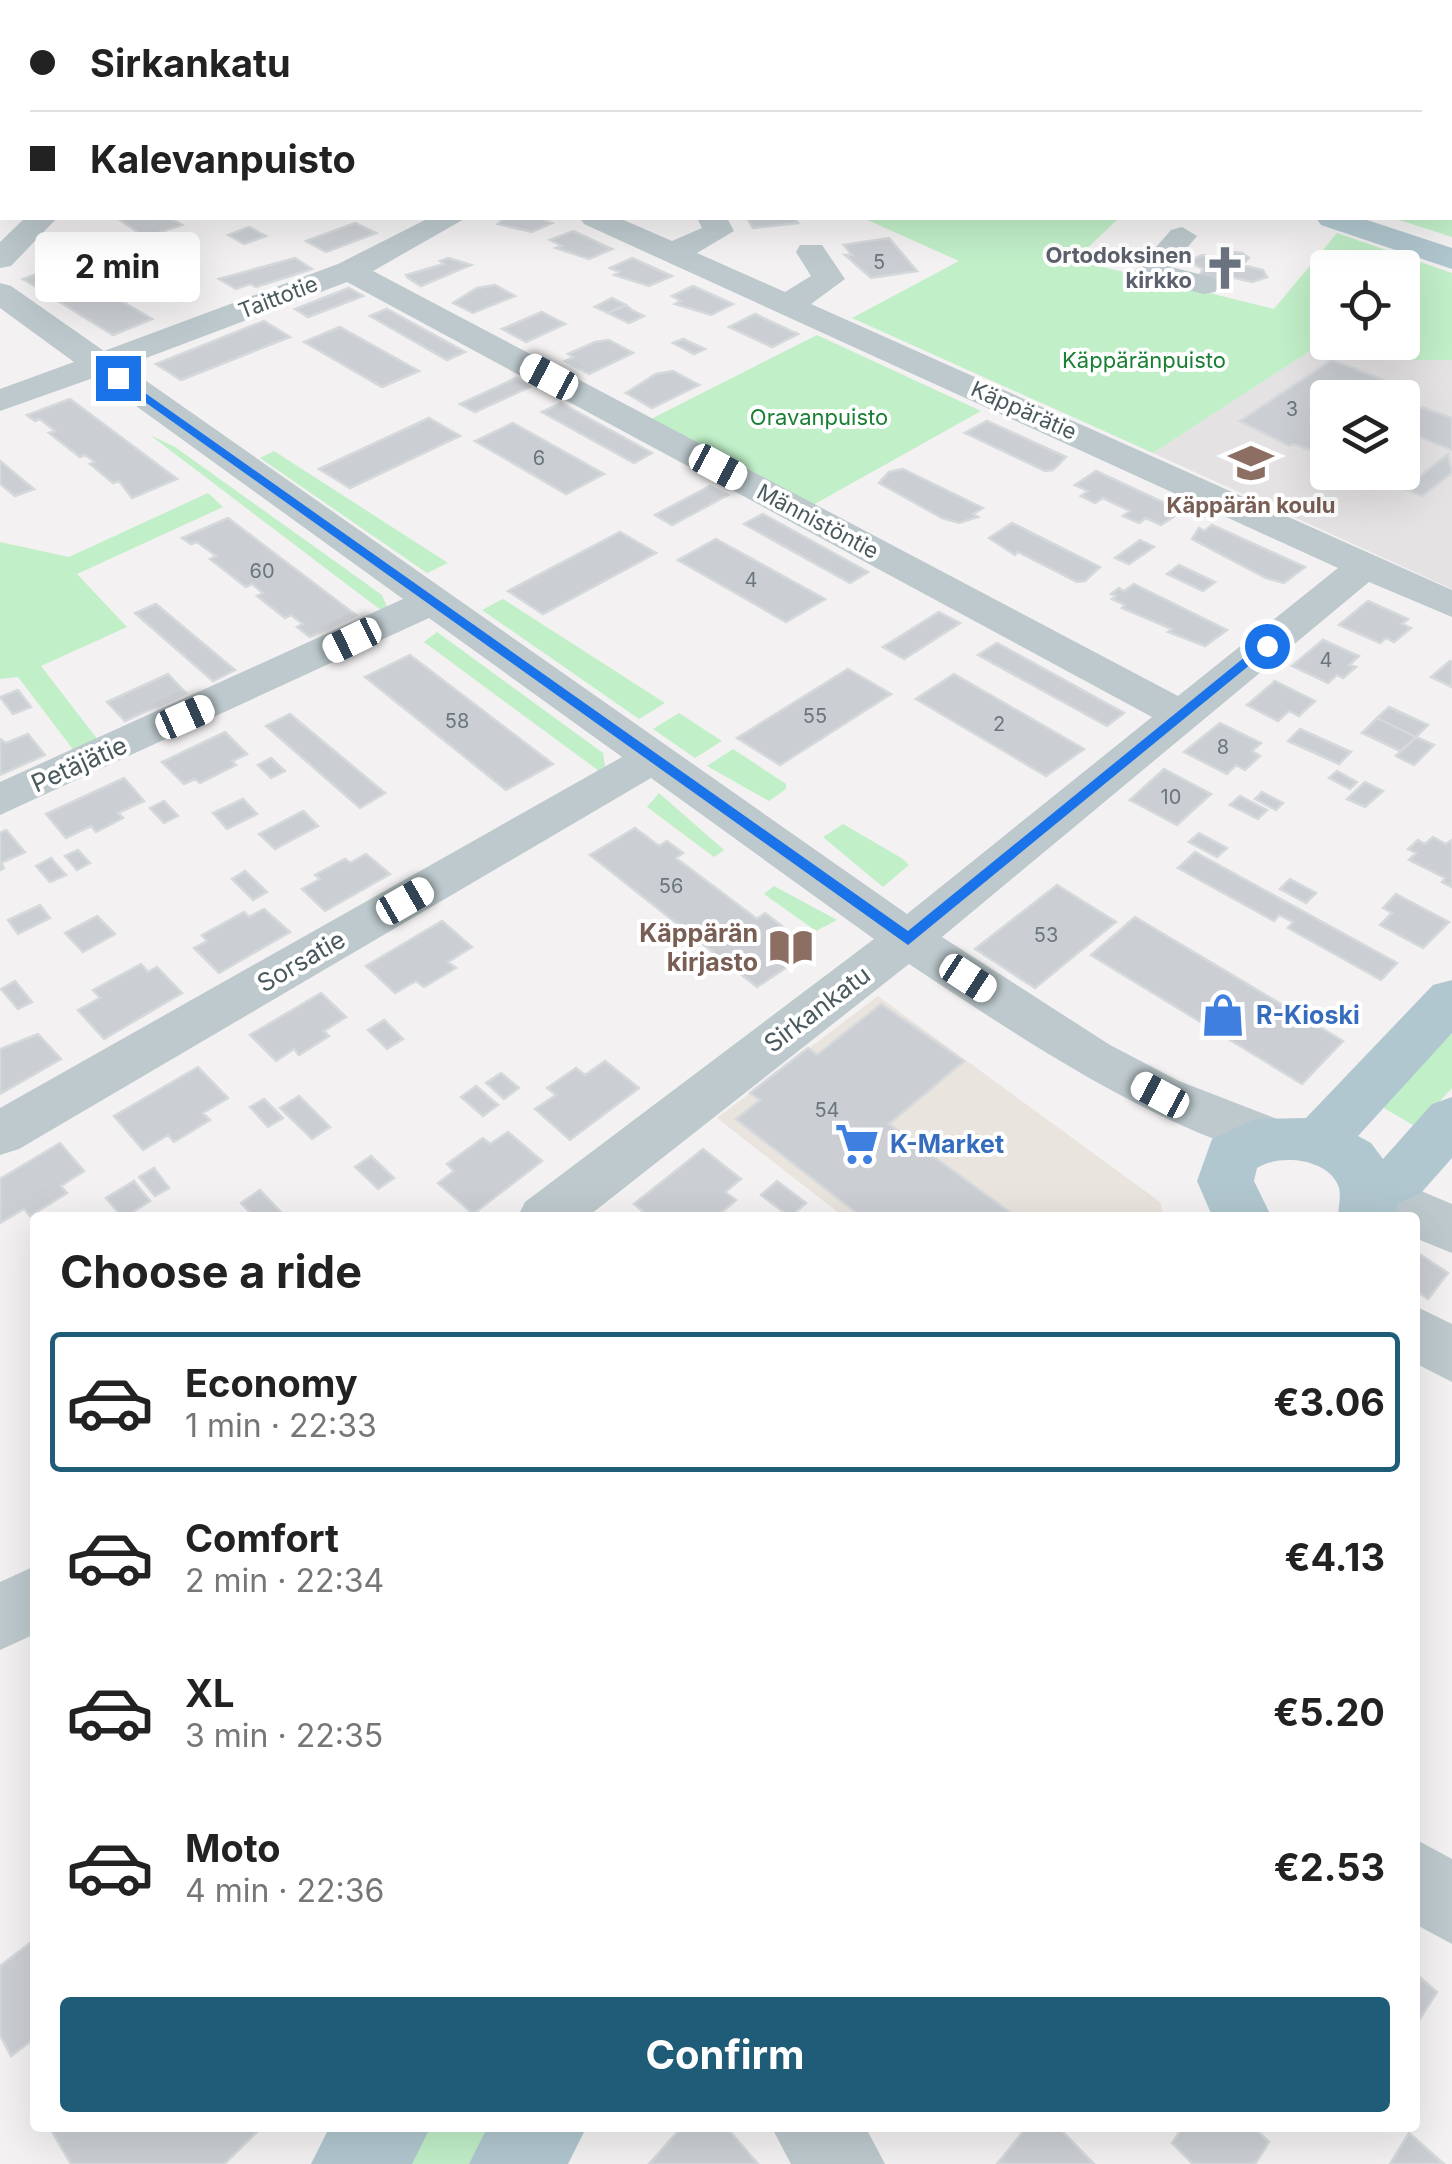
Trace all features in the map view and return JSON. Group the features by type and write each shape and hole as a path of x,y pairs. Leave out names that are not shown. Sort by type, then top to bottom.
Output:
{"main road":[{"path":"1338,220 1452,259"},
{"path":"1319,1141 1452,998"},
{"path":"1237,1185 1298,1135 1319,1141 1352,1163 1368,1204 1400,1177 1452,1118"},
{"path":"353,2164 384,2132"},
{"path":"511,2164 540,2132"}],"street":[{"path":"0,259 40,220"},
{"name":"Taittotie","path":"0,401 348,271 447,220"},
{"name":"Käppärätie","path":"600,220 1452,605"},
{"path":"674,252 719,231 713,220"},
{"path":"1155,220 1196,240 1151,271 1204,285"},
{"path":"788,304 828,279 811,252"},
{"name":"Männistöntie","path":"348,271 1182,715"},
{"path":"0,293 908,939 1092,1059 1237,1185"},
{"name":"Sirkankatu","path":"553,1212 908,939 1364,566"},
{"name":"Petäjätie","path":"0,800 430,602"},
{"name":"Sorsatie","path":"0,1134 653,758"},
{"path":"1368,1204 1394,1212"},
{"path":"1420,1220 1452,1230"},
{"path":"1420,1334 1452,1356"},
{"path":"0,1618 30,1601"},
{"path":"1420,1880 1452,1907"},
{"path":"816,2132 845,2164"}],"shaded area":[{"name":"Käppärän koulu","path":"1310,351 1310,360 1452,360 1452,589 1153,453"},
{"path":"878,996 1160,1202 1163,1212 838,1212 717,1118"}],"green space":[{"name":"Käppäränpuisto","path":"867,220 1117,220 1075,260 1274,309 1310,266 1310,351 1153,453 852,318 959,261"},
{"path":"1399,220 1452,220 1452,237"},
{"name":"Käppäränpuisto","path":"1337,233 1386,250 1323,250"},
{"name":"Käppäränpuisto","path":"1420,262 1452,273 1452,360 1420,360"},
{"name":"Oravanpuisto","path":"817,335 981,411 813,505 651,419"},
{"path":"150,435 175,447 382,595 387,607 382,611"},
{"path":"274,451 448,563 427,573 260,458"},
{"path":"208,493 223,507 77,574 127,627 41,666 98,740 75,752 18,677 0,679 0,542 69,557"},
{"path":"503,599 665,703 639,719 482,610"},
{"path":"437,632 603,753 605,766 599,771 424,642"},
{"path":"679,713 722,741 695,758 653,729"},
{"path":"733,749 786,784 786,789 769,801 707,766"},
{"path":"659,793 724,850 714,857 647,807"},
{"path":"843,824 909,865 883,887 823,837"},
{"path":"774,886 837,920 816,931 764,894"},
{"path":"1452,1027 1452,1088 1416,1127 1379,1105"},
{"path":"416,2132 504,2132 476,2164 386,2164"}],"building":[{"path":"120,220 173,220 182,225 145,237"},
{"path":"502,220 552,223 532,232 498,224"},
{"path":"748,220 798,223 753,228"},
{"path":"355,223 376,233 326,252 306,241"},
{"path":"249,227 266,236 244,244 228,235"},
{"path":"573,231 612,249 589,259 556,248 562,246 550,240"},
{"path":"889,238 917,271 871,278 845,255 852,255 844,245"},
{"name":"Ortodoksinen kirkko","path":"1221,251 1242,253 1249,258 1242,265 1263,270 1267,277 1252,282 1231,277 1219,284 1198,278 1203,269 1187,261 1203,255 1214,258"},
{"path":"295,258 312,269 256,287 250,284 236,289 219,279"},
{"path":"448,258 471,265 421,286 406,275 444,264 440,261"},
{"path":"632,258 672,276 649,286 614,275 619,272 610,268"},
{"path":"148,264 197,294 180,301 130,271"},
{"path":"61,265 152,319 113,335 23,279"},
{"path":"495,285 515,296 473,313 453,303 477,288"},
{"path":"693,286 733,304 711,315 675,304 681,301 672,296"},
{"path":"349,288 363,296 308,317 295,309"},
{"path":"612,298 626,305 608,313 595,307"},
{"path":"626,305 644,316 629,323 608,313"},
{"path":"387,309 465,352 447,360 370,316"},
{"path":"542,312 565,324 526,342 502,329"},
{"path":"755,314 798,334 772,347 729,327"},
{"path":"264,321 290,337 181,380 156,364"},
{"path":"340,327 419,371 382,387 304,342"},
{"path":"683,339 705,349 694,354 673,343"},
{"path":"609,340 633,353 589,374 565,361 573,357 568,354"},
{"path":"1332,360 1384,380 1310,380 1310,450 1289,446 1240,421"},
{"path":"673,371 699,385 652,408 626,393 656,374"},
{"path":"516,378 530,387 475,412 460,404"},
{"path":"70,399 177,479 132,498 119,481 113,483 90,464 95,462 85,455 80,457 49,433 55,431 40,419 35,421 27,415"},
{"path":"561,403 652,453 634,463 542,412"},
{"path":"1420,408 1452,418 1452,450 1420,437"},
{"path":"429,418 460,436 350,488 319,469"},
{"path":"987,421 1066,457 1053,470 1045,471 965,433"},
{"path":"513,423 604,474 566,494 475,441"},
{"path":"1448,454 1452,473 1422,496 1407,490 1420,490 1420,476"},
{"path":"0,461 34,489 15,496 0,484"},
{"path":"903,469 983,508 973,514 978,517 959,523 942,518 879,483 889,472"},
{"path":"1096,471 1182,511 1161,525 1146,518 1139,523 1123,516 1130,511 1103,498 1095,503 1081,496 1088,491 1075,485"},
{"path":"710,486 728,495 672,525 655,515"},
{"path":"763,514 868,572 850,583 744,524"},
{"path":"228,518 356,615 310,637 297,627 303,624 291,615 285,618 257,596 263,593 252,584 246,587 210,559 216,556 197,542 191,544 182,538"},
{"path":"1012,523 1100,567 1085,581 1077,582 1018,552 1015,555 989,538"},
{"path":"1212,525 1305,567 1284,583 1266,578 1192,539 1199,528 1204,531"},
{"path":"620,532 656,553 543,614 508,591"},
{"path":"716,539 825,599 786,622 678,560"},
{"path":"1140,540 1154,547 1129,564 1115,558"},
{"path":"1179,565 1215,582 1203,591 1167,574"},
{"path":"1134,584 1227,630 1205,646 1168,632 1172,629 1122,608 1125,605 1112,599 1116,596 1111,594 1119,588 1124,591"},
{"path":"1368,601 1408,619 1402,624 1411,628 1394,642 1386,638 1380,643 1339,625"},
{"path":"156,604 235,670 213,681 135,613"},
{"path":"939,612 960,623 904,659 883,647"},
{"path":"1323,640 1359,656 1349,665 1356,667 1343,678 1337,675 1328,683 1292,666"},
{"path":"997,643 1124,713 1107,726 978,655"},
{"path":"410,655 553,764 506,790 365,677"},
{"path":"1452,662 1452,687 1431,677"},
{"path":"848,669 891,694 780,765 737,738"},
{"path":"168,674 186,693 125,721 107,702"},
{"path":"954,674 1084,749 1046,776 916,699"},
{"path":"1275,681 1315,701 1299,716 1289,711 1278,721 1247,705"},
{"path":"18,690 31,707 13,714 0,697"},
{"path":"1389,707 1428,725 1416,737 1377,718"},
{"path":"290,714 385,793 360,808 266,726"},
{"path":"1377,718 1416,737 1400,751 1362,733"},
{"path":"1220,723 1261,743 1252,751 1260,756 1245,770 1236,765 1227,774 1184,752"},
{"path":"1300,729 1351,752 1339,764 1288,741"},
{"path":"225,732 247,754 232,761 236,765 200,783 195,779 184,784 162,762"},
{"path":"28,734 45,755 0,775 0,739 6,743"},
{"path":"1416,737 1434,745 1414,765 1396,756"},
{"path":"271,758 285,771 271,778 258,765"},
{"path":"1164,769 1211,794 1177,825 1130,800"},
{"path":"1337,771 1357,782 1350,789 1329,778"},
{"path":"124,778 144,801 118,813 123,818 96,832 91,826 66,838 46,814"},
{"path":"1365,782 1383,791 1365,807 1347,799"},
{"path":"1262,792 1283,803 1276,810 1255,799"},
{"path":"1240,796 1267,810 1258,819 1230,805"},
{"path":"243,799 257,814 227,829 213,813"},
{"path":"164,801 178,816 164,823 150,808"},
{"path":"303,811 318,826 275,849 259,834"},
{"path":"635,828 659,846 667,841 683,853 676,858 757,919 765,913 782,926 775,932 805,955 757,987 590,855"},
{"path":"6,830 25,852 1,863 4,868 0,870 0,833"},
{"path":"1199,833 1227,848 1217,857 1189,842"},
{"path":"1433,837 1446,844 1452,840 1452,887 1442,882 1445,878 1409,860 1416,853 1408,849 1418,840 1425,844"},
{"path":"78,850 90,863 77,870 65,856"},
{"path":"1195,852 1397,963 1381,980 1288,928 1293,922 1279,915 1274,921 1178,868"},
{"path":"366,854 390,874 325,911 302,889 320,879 315,875 345,859 350,863"},
{"path":"51,858 66,875 50,882 36,866"},
{"path":"245,871 267,892 253,900 232,879"},
{"path":"1290,879 1316,893 1306,903 1280,889"},
{"path":"1057,885 1116,922 1035,988 975,949"},
{"path":"1396,894 1449,922 1423,948 1380,925 1392,913 1383,908"},
{"path":"40,905 50,918 18,934 8,920"},
{"path":"264,909 290,932 219,973 194,948 207,941 202,935 244,912 249,917"},
{"path":"97,916 115,934 83,952 65,933"},
{"path":"1135,917 1343,1041 1302,1084 1091,955"},
{"path":"442,921 472,947 448,962 456,968 424,987 416,981 395,993 366,966"},
{"path":"141,964 148,972 157,967 182,993 104,1039 78,1010 100,998 93,990"},
{"path":"15,981 32,1002 18,1009 1,989"},
{"path":"321,993 346,1017 324,1031 329,1036 299,1055 294,1049 276,1061 250,1035"},
{"path":"881,1004 964,1061 889,1124 1010,1212 855,1212 736,1119 760,1100 750,1093 808,1048 817,1055"},
{"path":"384,1020 403,1039 387,1049 368,1030"},
{"path":"38,1034 61,1059 0,1094 0,1049"},
{"path":"605,1061 639,1088 570,1140 535,1109 556,1095 547,1088 576,1068 585,1075"},
{"path":"198,1067 228,1098 203,1113 210,1120 174,1142 168,1135 143,1150 114,1116"},
{"path":"501,1073 519,1088 504,1099 486,1083"},
{"path":"476,1086 498,1105 483,1116 461,1097"},
{"path":"299,1096 330,1127 312,1139 280,1108"},
{"path":"264,1099 283,1118 268,1127 250,1107"},
{"path":"508,1132 542,1161 471,1212 438,1183 454,1171 447,1164 483,1138 490,1144"},
{"path":"60,1143 84,1171 61,1186 67,1193 30,1212 30,1216 24,1209 0,1223 0,1179"},
{"path":"703,1149 741,1179 725,1192 736,1200 722,1212 644,1212 634,1204"},
{"path":"371,1156 394,1178 378,1189 355,1167"},
{"path":"154,1168 169,1188 155,1196 139,1177"},
{"path":"134,1181 150,1201 133,1212 118,1212 106,1198"},
{"path":"777,1181 806,1203 796,1212 783,1212 761,1195"},
{"path":"260,1190 281,1212 249,1212 241,1203"},
{"path":"1420,1254 1448,1273 1428,1299 1420,1293"},
{"path":"30,1943 30,2042 11,2056 0,2035 0,1966"},
{"path":"1420,1977 1437,1992 1420,2019"},
{"path":"52,2132 257,2132 224,2164 71,2164"},
{"path":"677,2132 730,2132 758,2164 649,2164"},
{"path":"1023,2132 1063,2132 1094,2164 997,2164"},
{"path":"1179,2132 1258,2132 1269,2142 1255,2164 1193,2164 1172,2143"},
{"path":"1409,2133 1444,2164 1390,2164"}],"place":[{"name":"Ortodoksinen kirkko","path":"1225,268"},
{"name":"Käppärän koulu","path":"1251,463"},
{"name":"Käppärän kirjasto","path":"791,947"},
{"name":"R-Kioski","path":"1223,1015"},
{"name":"K-Market","path":"857,1144"}],"route":[{"path":"118,378 908,939 1267,646"}]}
